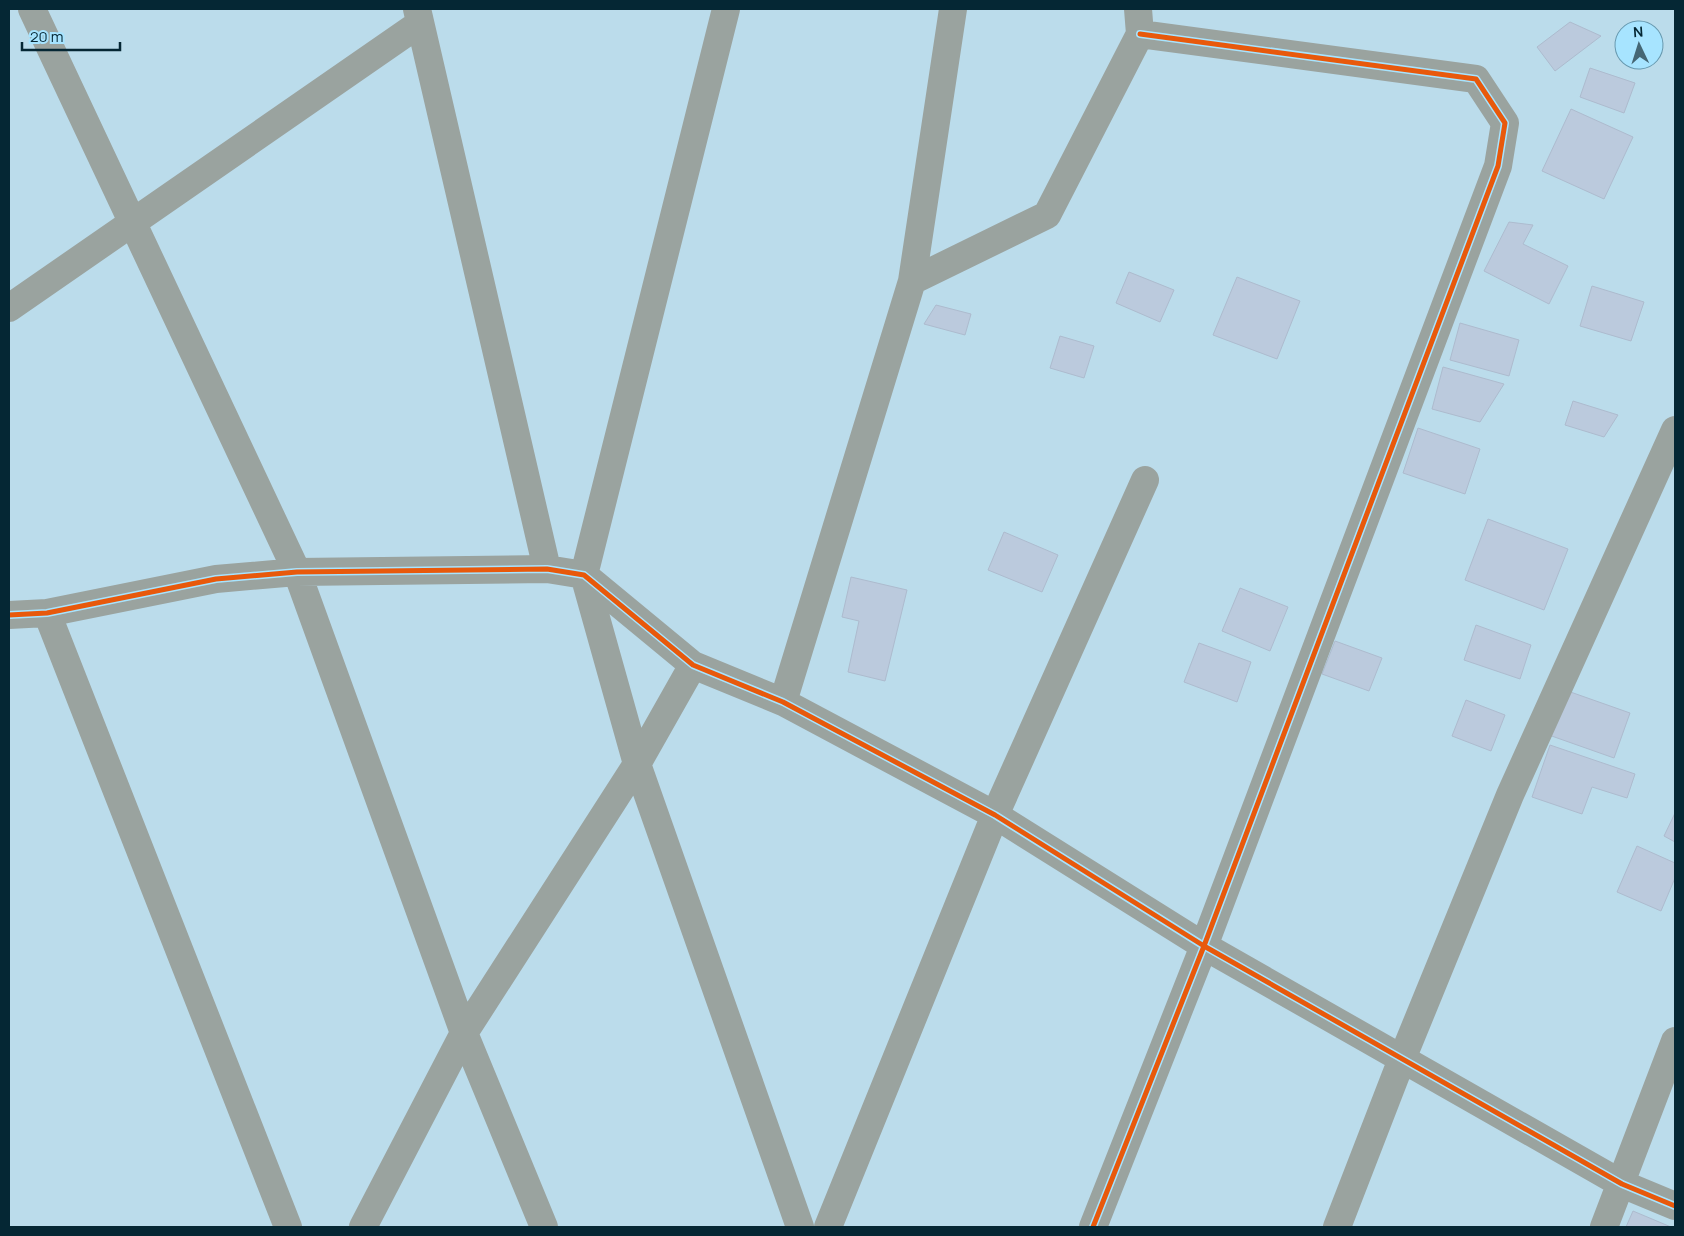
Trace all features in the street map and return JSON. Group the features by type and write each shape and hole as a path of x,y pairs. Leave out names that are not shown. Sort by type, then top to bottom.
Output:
{"street":[{"path":"32,9 297,572 464,1033 544,1227"},
{"path":"726,9 584,575 637,764 800,1227"},
{"path":"783,702 912,281 952,9"},
{"path":"9,308 133,222 418,16 547,569"},
{"path":"912,281 1046,215 1139,21 1476,79 1505,123 1498,166 1204,946 1093,1227"},
{"path":"1336,1227 1402,1059 1510,795 1675,430"},
{"path":"828,1227 995,816 1145,480"},
{"path":"9,615 47,613 216,579 297,572 547,569 584,575 693,665 783,702 995,816 1204,946 1622,1184 1675,1206"},
{"path":"47,613 288,1227"},
{"path":"363,1227 464,1033 637,764 693,665"},
{"path":"1604,1227 1675,1041"}],"building":[{"path":"1570,22 1601,36 1555,71 1537,47"},
{"path":"1590,68 1635,83 1624,113 1580,97"},
{"path":"1571,109 1633,137 1604,199 1542,171"},
{"path":"1509,222 1533,225 1523,244 1568,266 1549,304 1484,271"},
{"path":"1129,272 1174,290 1160,322 1116,303"},
{"path":"1237,277 1300,301 1277,359 1213,335"},
{"path":"1592,286 1644,302 1631,341 1580,326"},
{"path":"936,305 971,314 965,335 924,324"},
{"path":"1460,323 1519,340 1509,376 1450,360"},
{"path":"1060,336 1094,346 1084,378 1050,368"},
{"path":"1443,367 1504,384 1480,422 1432,409"},
{"path":"1573,401 1618,415 1604,437 1565,425"},
{"path":"1418,428 1480,449 1465,494 1403,473"},
{"path":"1488,519 1568,549 1544,610 1465,580"},
{"path":"1004,532 1058,555 1042,592 988,570"},
{"path":"851,577 907,590 885,681 848,672 859,621 842,617"},
{"path":"1240,588 1288,607 1270,651 1222,631"},
{"path":"1476,625 1531,645 1520,679 1464,660"},
{"path":"1335,641 1382,658 1369,691 1322,674"},
{"path":"1199,643 1251,662 1237,702 1184,682"},
{"path":"1562,689 1630,713 1614,758 1546,734"},
{"path":"1466,700 1505,715 1491,751 1452,736"},
{"path":"1550,745 1635,774 1627,798 1592,787 1582,814 1532,797"},
{"path":"1675,813 1675,842 1664,836"},
{"path":"1637,846 1675,863 1675,878 1661,911 1617,892"},
{"path":"1633,1211 1671,1227 1626,1227"}],"cycle path":[{"path":"1093,1227 1204,946 1498,166 1505,123 1476,79 1140,34"},
{"path":"9,615 47,613 216,579 297,572 547,569 584,575 693,665 783,702 995,815 1204,946 1622,1184 1675,1206"}]}
